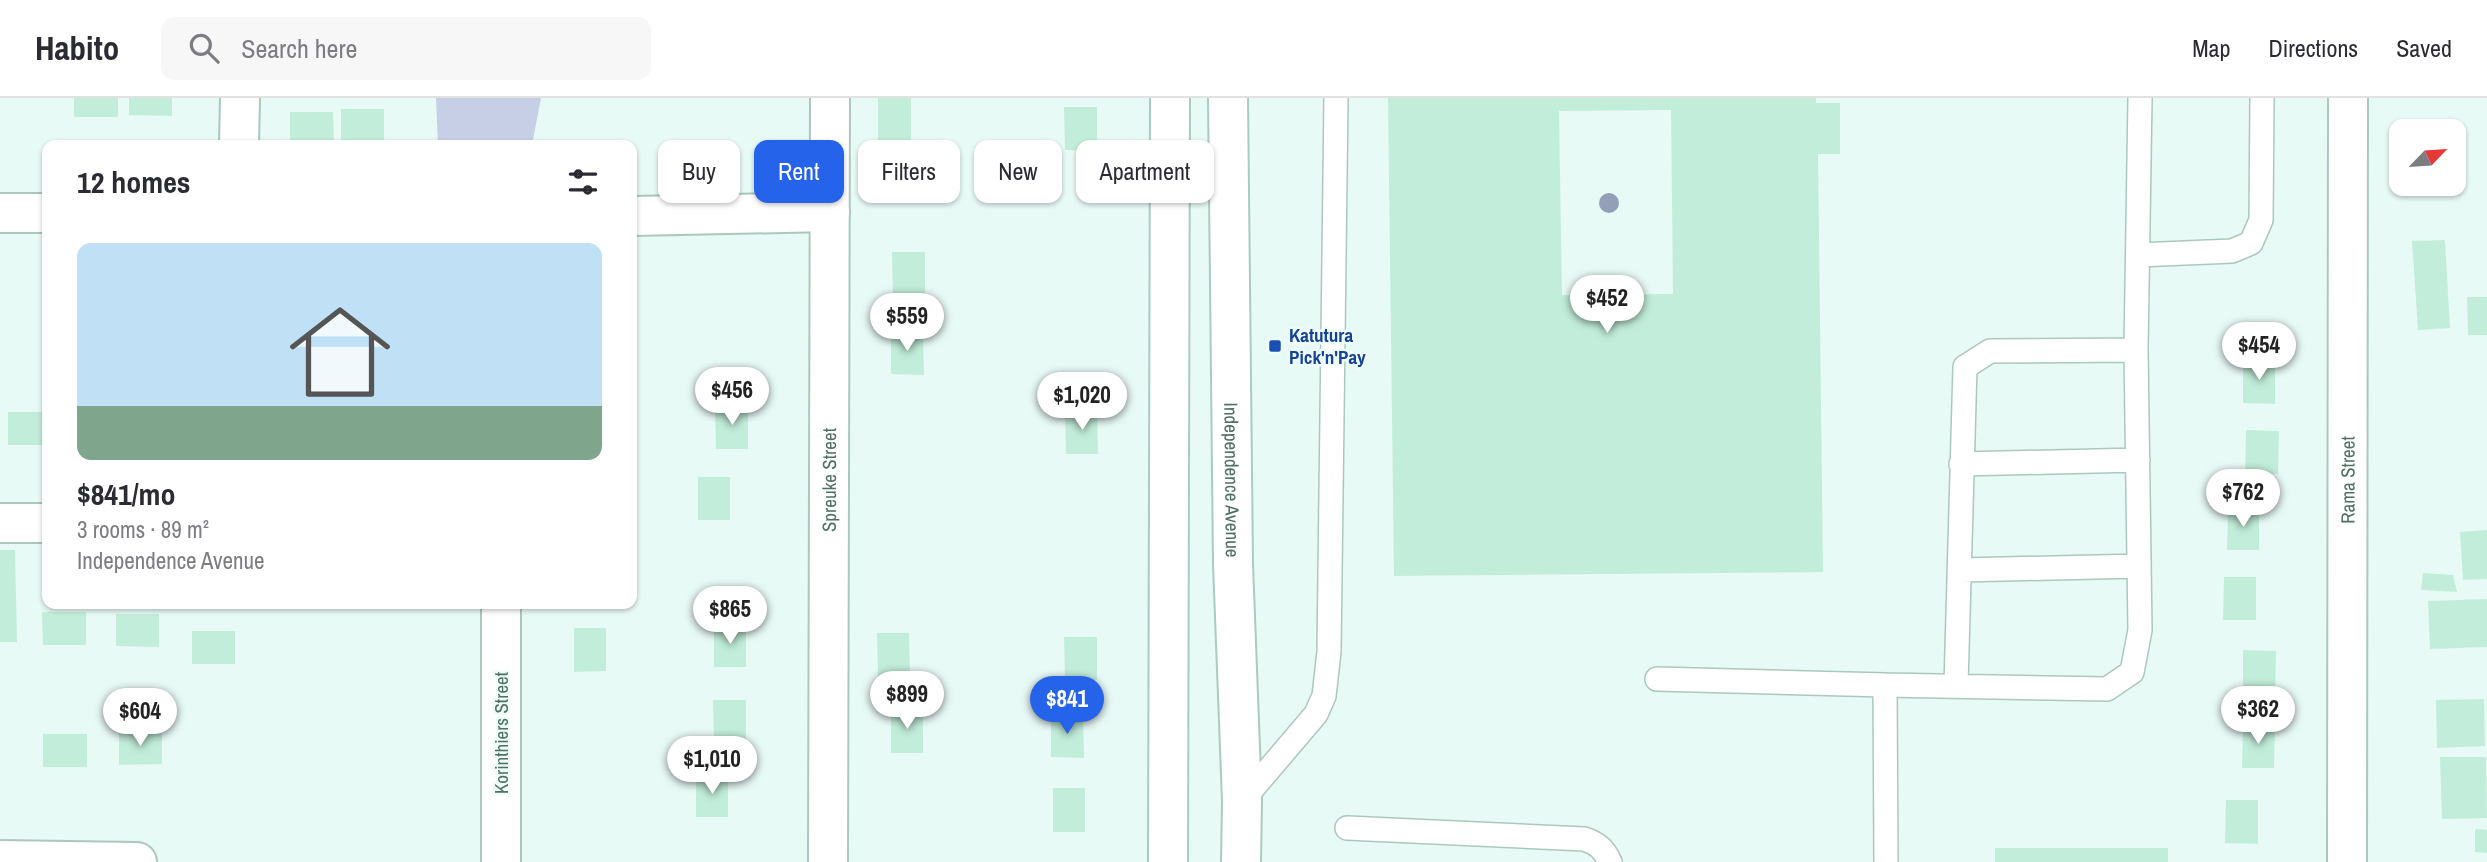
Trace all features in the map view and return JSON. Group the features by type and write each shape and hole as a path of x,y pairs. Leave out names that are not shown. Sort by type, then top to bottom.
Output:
{"street":[{"path":"240,98 240,140"},
{"name":"Spreuke Street","path":"828,862 830,98"},
{"path":"1168,862 1170,98"},
{"name":"Independence Avenue","path":"1227,98 1233,564 1242,801 1241,862"},
{"name":"Rama Street","path":"2347,862 2348,98"},
{"path":"637,216 830,212"},
{"path":"0,213 42,213"},
{"path":"0,523 42,523"},
{"name":"Korinthiers Street","path":"501,609 501,862"},
{"path":"0,860 137,862"}],"lane":[{"path":"1242,801 1316,714 1324,696 1329,652 1336,98"},
{"path":"1657,679 2107,690 2132,673 2140,630 2136,350 2140,98"},
{"path":"2138,255 2232,251 2251,243 2261,220 2262,98"},
{"path":"1956,685 1965,368 1990,351 2136,350"},
{"path":"1961,464 2138,460"},
{"path":"1961,569 2139,566"},
{"path":"1885,685 1886,862"},
{"path":"1347,828 1584,839 1595,842 1606,853 1610,862"}],"shaded area":[{"path":"436,98 541,98 533,140 438,140"}],"building":[{"path":"74,98 118,98 118,117 74,117"},
{"path":"129,98 172,98 172,116 129,115"},
{"path":"878,98 911,98 911,140 878,140"},
{"path":"1388,98 1816,98 1816,103 1840,103 1840,154 1818,154 1823,572 1394,576","holes":["1671,110 1673,294 1562,295 1559,111"]},
{"path":"1064,107 1097,107 1097,140 1076,140 1076,150 1065,150"},
{"path":"341,109 384,109 384,140 341,140"},
{"path":"290,112 333,112 334,140 290,140"},
{"path":"2445,240 2450,328 2418,330 2412,241"},
{"path":"892,252 925,252 925,295 893,295"},
{"path":"2467,297 2487,297 2487,335 2468,335"},
{"path":"891,331 923,332 924,375 891,374"},
{"path":"2243,360 2275,361 2275,404 2243,403"},
{"path":"748,405 748,449 716,449 715,406"},
{"path":"1065,411 1097,411 1098,454 1066,454"},
{"path":"8,412 42,412 42,445 8,445"},
{"path":"2246,430 2279,431 2278,474 2245,474"},
{"path":"698,477 730,477 730,520 698,520"},
{"path":"2228,507 2259,507 2259,550 2227,550"},
{"path":"2487,530 2487,579 2463,580 2460,532"},
{"path":"0,550 15,550 17,642 0,642"},
{"path":"2423,573 2453,575 2457,592 2421,590"},
{"path":"2224,577 2256,577 2256,620 2223,620"},
{"path":"2487,599 2487,647 2430,649 2428,601"},
{"path":"42,612 86,612 86,645 43,645"},
{"path":"116,614 159,614 159,647 116,646"},
{"path":"714,624 746,624 746,667 714,667"},
{"path":"574,628 606,628 606,671 574,672"},
{"path":"192,631 235,631 235,664 192,664"},
{"path":"877,633 909,633 910,676 878,676"},
{"path":"1064,637 1097,637 1097,680 1065,680"},
{"path":"2243,650 2276,651 2275,694 2243,693"},
{"path":"2484,699 2485,746 2437,748 2436,700"},
{"path":"713,700 746,700 746,743 714,743"},
{"path":"923,709 923,753 891,753 891,710"},
{"path":"1051,714 1083,715 1084,758 1051,757"},
{"path":"2243,725 2275,725 2274,768 2242,768"},
{"path":"119,732 162,732 162,764 119,765"},
{"path":"43,734 87,734 87,767 43,767"},
{"path":"2440,757 2486,757 2487,818 2442,819"},
{"path":"696,774 728,774 728,817 696,817"},
{"path":"1053,788 1085,788 1085,832 1053,832"},
{"path":"2226,800 2258,800 2258,844 2225,843"},
{"path":"2475,829 2487,830 2487,853 2475,852"},
{"path":"1995,848 2168,848 2168,862 1995,862"}],"place":[{"name":"Katutura Pick'n'Pay","path":"1275,346"}]}
